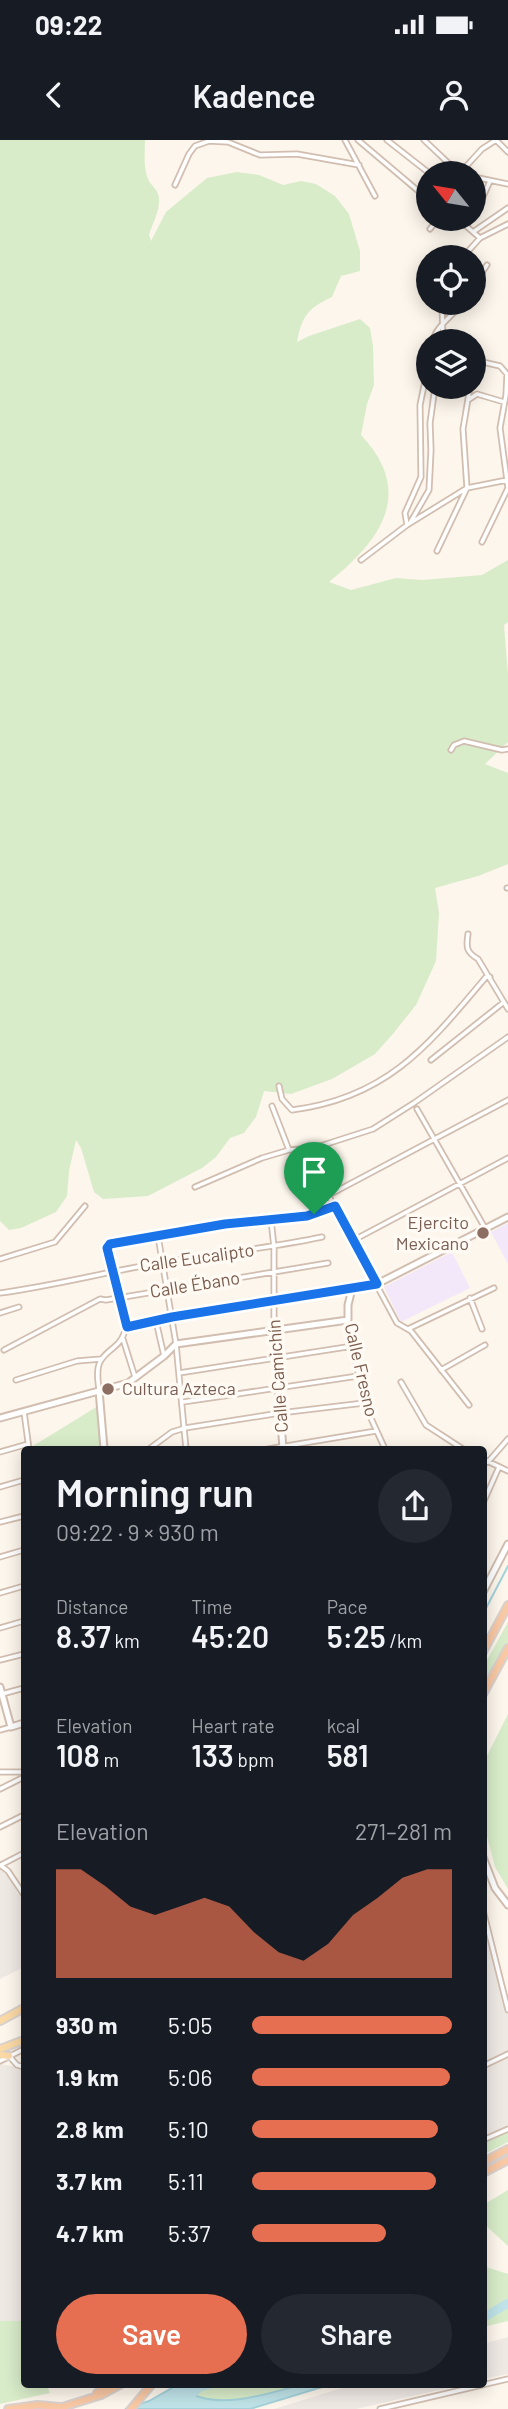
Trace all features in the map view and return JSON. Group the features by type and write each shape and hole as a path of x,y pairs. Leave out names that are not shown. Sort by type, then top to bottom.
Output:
{"highway":[{"path":"487,1644 508,1605"},
{"path":"487,1687 508,1648"},
{"path":"487,2160 508,2149"},
{"path":"487,2171 508,2160"},
{"path":"90,2399 104,2388"},
{"path":"8,2409 38,2405 59,2408 90,2399 113,2388"},
{"path":"131,2409 149,2388"}],"main road":[{"path":"0,2021 21,2010"},
{"path":"0,2049 21,2041"},
{"path":"0,2055 9,2056"}],"street":[{"path":"345,140 374,196"},
{"path":"358,140 416,189"},
{"path":"387,140 416,163"},
{"path":"424,140 447,161"},
{"path":"471,161 482,149 496,140 508,152"},
{"path":"175,185 189,153 195,146 209,141 228,142 260,155 296,154 359,164"},
{"path":"486,180 508,184"},
{"path":"486,190 490,181"},
{"path":"480,237 473,232 508,208"},
{"path":"473,245 480,237 508,224"},
{"path":"442,315 444,329"},
{"path":"437,329 452,315"},
{"path":"482,542 506,494 508,480 500,428 507,396 507,374 500,366 486,364"},
{"path":"437,551 467,488 463,429 467,401 477,394 504,402"},
{"path":"408,524 405,513 421,477 422,399"},
{"path":"408,524 429,490 430,423 433,399"},
{"path":"361,560 408,524 467,488 508,480"},
{"path":"451,750 454,745 464,741 508,749"},
{"path":"468,934 466,947 470,954 478,958 508,1009"},
{"path":"279,1086 282,1099 292,1110 317,1107 373,1087 421,1051 486,977 490,977"},
{"path":"431,1060 505,1002"},
{"path":"195,1187 262,1158 289,1150 314,1148 373,1129 508,1037"},
{"path":"329,1195 508,1100"},
{"path":"272,1106 289,1150"},
{"path":"417,1109 436,1138 485,1228"},
{"path":"312,1163 314,1148"},
{"path":"304,1150 397,1323 408,1329 469,1405"},
{"path":"354,1240 508,1158"},
{"path":"0,1259 55,1242 85,1206"},
{"path":"104,1446 97,1370 101,1359 123,1339 127,1327 107,1248 110,1244 225,1224 314,1214 335,1206"},
{"path":"127,1327 172,1317 377,1284 508,1217"},
{"name":"Calle Camichín","path":"271,1220 274,1247 274,1330 283,1446"},
{"path":"158,1236 176,1344 186,1446"},
{"name":"Calle Eucalipto","path":"0,1293 163,1262 274,1247 322,1237"},
{"name":"Calle Ébano","path":"4,1350 100,1299 328,1263"},
{"path":"408,1329 494,1287"},
{"name":"Calle Fresno","path":"352,1289 348,1320 358,1376 364,1403 384,1446"},
{"path":"470,1298 482,1329"},
{"path":"0,1312 19,1307"},
{"path":"0,1418 128,1383 176,1344 348,1320"},
{"path":"156,1321 164,1356"},
{"path":"123,1339 135,1377"},
{"path":"442,1370 485,1345"},
{"path":"179,1373 353,1346"},
{"path":"16,1380 77,1361 101,1359"},
{"path":"183,1402 358,1376"},
{"path":"401,1382 426,1424 459,1446"},
{"path":"154,1446 185,1428 364,1403"},
{"path":"24,1412 28,1446"},
{"path":"294,1446 376,1431"},
{"path":"487,1460 508,1439"},
{"path":"0,1452 21,1448"},
{"path":"487,1463 508,1471"},
{"path":"487,1494 499,1467"},
{"path":"0,1487 21,1481"},
{"path":"0,1522 21,1517"},
{"path":"487,1584 508,1544"},
{"path":"0,1557 21,1551"},
{"path":"0,1593 21,1587"},
{"path":"0,1628 21,1622"},
{"path":"0,1660 21,1655"},
{"path":"11,1727 1,1692 21,1689"},
{"path":"0,1730 21,1724"},
{"path":"0,1772 21,1775"},
{"path":"0,1789 21,1777"},
{"path":"0,1828 21,1817"},
{"path":"21,1854 0,1865 21,1889"},
{"path":"487,1867 495,1888 508,1905"},
{"path":"487,1926 508,2010"},
{"path":"0,2060 21,2050"},
{"path":"9,2056 21,2066"},
{"path":"487,2064 508,2056"},
{"path":"487,2138 508,2129"},
{"path":"487,2384 508,2379"},
{"path":"380,2409 470,2388"}],"shaded area":[{"path":"508,1223 508,1264 491,1232"},
{"path":"452,1252 470,1288 401,1322 384,1287"},
{"path":"0,1870 10,1877 21,1896 21,1968 0,1979"},
{"path":"487,1926 508,2010 508,2129 487,2138"},
{"path":"0,2064 21,2068 21,2322 0,2321"},
{"path":"508,2337 508,2374 487,2378 487,2343"},
{"path":"342,2388 448,2388 356,2409 274,2409"}],"green space":[{"path":"0,140 145,140 146,174 159,198 149,235 151,241 166,212 207,178 237,172 259,175 283,185 301,181 316,184 335,196 349,214 360,251 360,271 341,276 332,297 307,314 297,342 360,319 370,328 374,385 361,435 378,456 386,477 388,496 385,515 376,533 363,550 329,582 351,590 396,578 422,580 482,575 508,560 508,622 504,625 508,675 508,742 485,764 508,773 508,864 435,888 439,913 436,961 416,1005 375,1054 332,1079 291,1094 264,1091 256,1117 244,1133 230,1138 216,1157 202,1168 148,1196 103,1199 94,1192 81,1148 76,1140 67,1196 56,1212 21,1228 9,1230 0,1221"},
{"path":"98,1406 101,1446 33,1446"},
{"path":"508,1622 508,1642 487,1680 487,1660"},
{"path":"508,1714 508,1889 495,1867 487,1836 487,1756"},
{"path":"508,2131 508,2142 487,2153 487,2141"},
{"path":"508,2190 508,2246 487,2227 487,2203"},
{"path":"487,2267 508,2274 508,2321 487,2326"},
{"path":"0,2321 21,2321 21,2388 48,2388 50,2393 0,2404"},
{"path":"192,2388 289,2388 224,2407 205,2403 192,2395"}],"water":[{"path":"172,2388 192,2388 192,2394 204,2398 231,2400 288,2388 319,2388 250,2409 125,2409 149,2401"}],"waterway":[{"path":"487,1606 508,1566"},
{"path":"487,2316 508,2303"},
{"path":"183,2401 199,2388"}],"place":[{"name":"Ejercito Mexicano","path":"483,1233"},
{"name":"Cultura Azteca","path":"108,1389"}],"route":[{"path":"335,1206 377,1284 172,1317 127,1327 108,1245 225,1224 314,1214 335,1206"}]}
